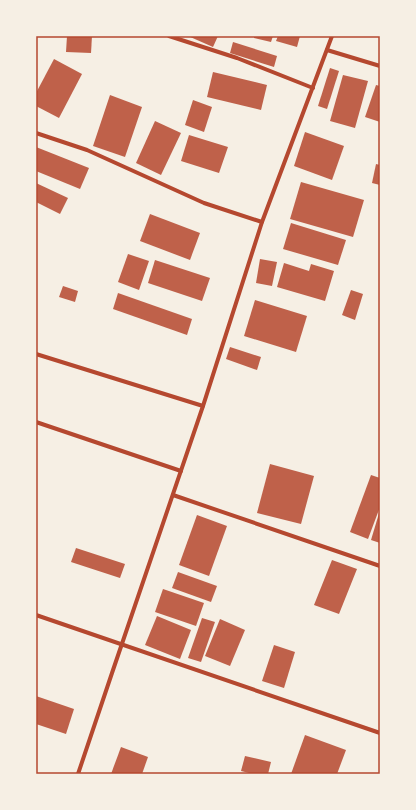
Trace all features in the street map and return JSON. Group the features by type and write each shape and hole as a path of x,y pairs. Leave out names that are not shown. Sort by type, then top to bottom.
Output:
{"street":[{"path":"169,36 237,58 313,88"},
{"path":"78,774 203,406 262,222 332,36"},
{"path":"327,50 380,66"},
{"path":"36,133 87,150 204,203 262,222"},
{"path":"36,354 203,406"},
{"path":"36,422 181,471"},
{"path":"173,496 380,566"},
{"path":"36,615 380,733"}],"building":[{"path":"67,36 92,36 91,53 66,52"},
{"path":"188,36 218,36 213,47"},
{"path":"254,36 273,36 271,42 254,38"},
{"path":"278,36 300,36 297,47 276,41"},
{"path":"233,42 277,56 274,67 230,53"},
{"path":"54,59 82,74 59,118 36,106 36,93"},
{"path":"330,68 339,71 327,109 318,106"},
{"path":"213,72 267,85 261,110 207,97"},
{"path":"343,75 368,81 355,128 330,121"},
{"path":"376,85 380,86 380,122 365,117"},
{"path":"110,95 142,107 125,157 93,146"},
{"path":"193,100 212,107 204,132 185,125"},
{"path":"155,121 181,133 161,175 136,163"},
{"path":"305,132 344,146 332,180 294,166"},
{"path":"189,135 228,147 219,173 181,161"},
{"path":"36,147 89,168 80,189 36,171"},
{"path":"376,164 380,165 380,185 372,183"},
{"path":"301,182 364,200 353,237 290,219"},
{"path":"36,183 68,198 60,214 36,202"},
{"path":"150,214 200,233 190,260 140,241"},
{"path":"291,223 346,240 338,265 283,249"},
{"path":"128,254 149,261 139,290 118,282"},
{"path":"260,259 277,262 272,286 256,283"},
{"path":"155,260 210,278 202,301 148,283"},
{"path":"284,263 309,271 311,264 334,271 325,301 277,287"},
{"path":"63,286 78,291 75,302 59,297"},
{"path":"351,290 363,294 355,320 342,315"},
{"path":"118,293 192,319 187,335 113,309"},
{"path":"255,300 307,316 296,352 244,336"},
{"path":"230,347 261,357 257,370 226,359"},
{"path":"270,464 314,476 301,524 257,513"},
{"path":"371,475 380,478 380,507 368,539 350,532"},
{"path":"380,510 380,543 371,540"},
{"path":"197,515 227,526 209,576 179,565"},
{"path":"76,548 125,564 120,578 71,562"},
{"path":"332,560 357,569 339,614 314,605"},
{"path":"178,572 217,586 211,602 172,588"},
{"path":"163,589 204,603 196,626 155,612"},
{"path":"157,616 191,630 180,659 145,645"},
{"path":"202,618 215,622 201,662 188,658"},
{"path":"220,619 245,630 230,666 205,656"},
{"path":"274,645 295,652 284,688 262,681"},
{"path":"36,696 74,709 66,734 36,724"},
{"path":"305,735 346,750 337,774 291,774"},
{"path":"121,747 148,757 142,774 111,774"},
{"path":"245,756 271,762 268,774 253,774 241,771"}]}
